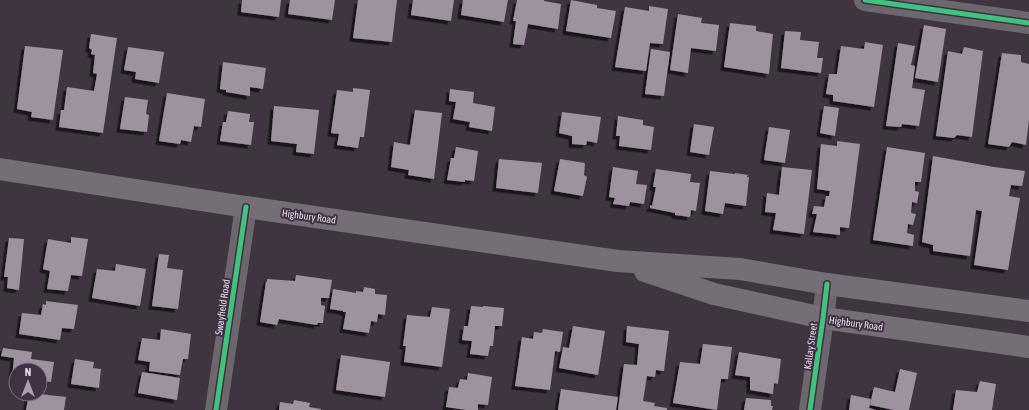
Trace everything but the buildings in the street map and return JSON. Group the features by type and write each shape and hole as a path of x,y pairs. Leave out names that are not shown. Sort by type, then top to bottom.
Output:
{"main road":[{"name":"Highbury Road","path":"0,169 246,207 618,261 740,269 827,284 1029,311"},
{"name":"Highbury Road","path":"618,261 714,294 823,318 1029,347"}],"street":[{"path":"865,0 1029,23"},
{"name":"Swayfield Road","path":"216,410 246,207"},
{"name":"Kallay Street","path":"810,410 827,284"}],"cycle path":[{"path":"865,0 1029,23"},
{"path":"216,410 246,207"},
{"path":"810,410 827,284"}]}
